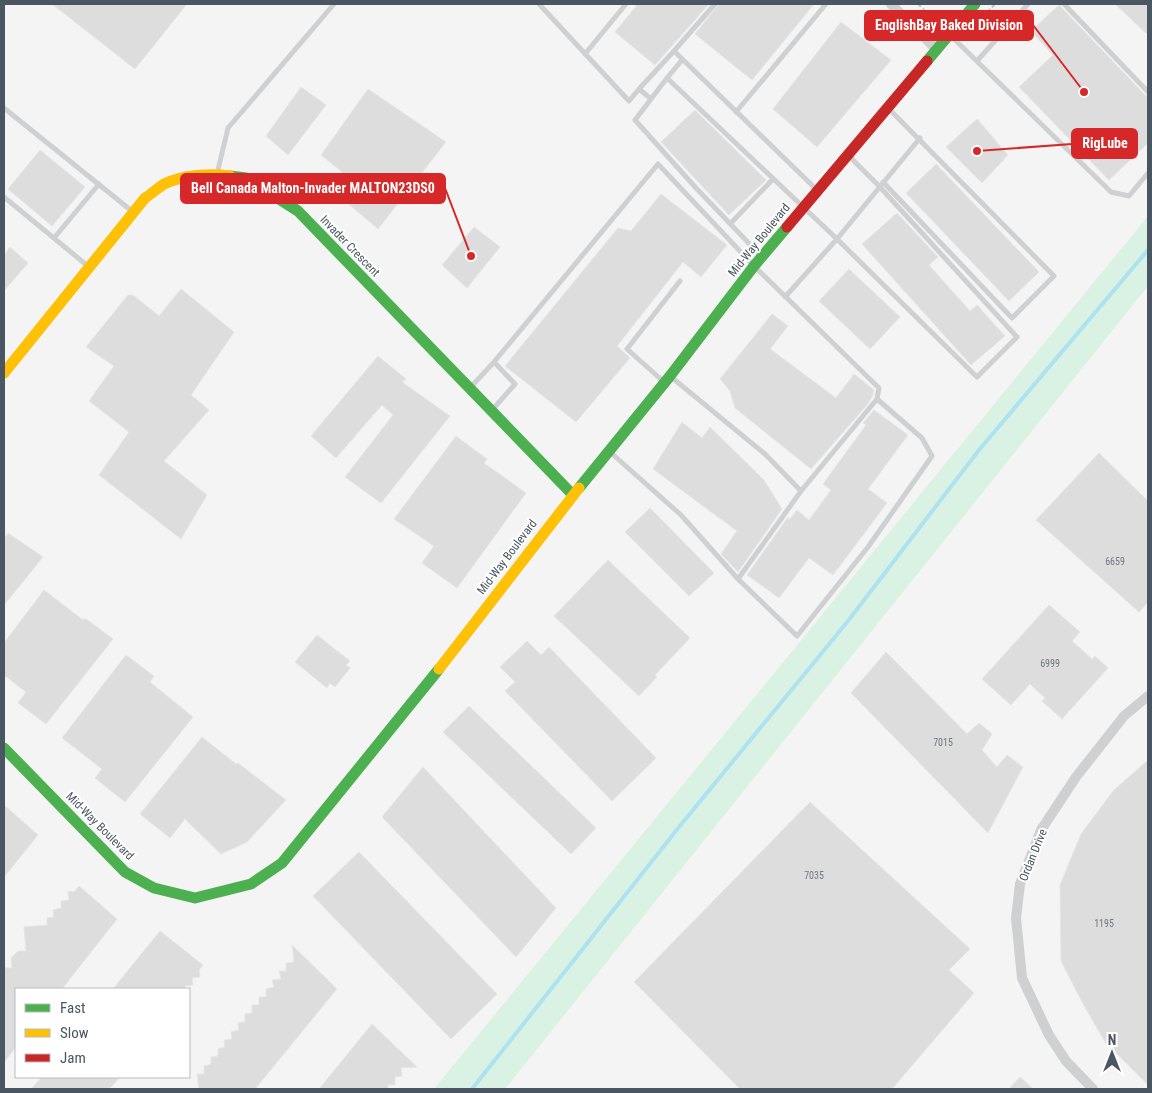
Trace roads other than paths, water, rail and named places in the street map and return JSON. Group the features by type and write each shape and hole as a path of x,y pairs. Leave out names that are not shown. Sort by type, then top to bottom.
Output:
{"street":[{"path":"891,4 936,48"},
{"name":"Mid-Way Boulevard","path":"4,748 125,872 154,888 195,898 251,884 282,863 425,687 573,495 758,262 936,48 975,4"},
{"name":"Invader Crescent","path":"4,373 145,198 165,184 189,177 217,174 246,178 298,211 573,495"},
{"name":"Ordan Drive","path":"1093,1089 1066,1062 1049,1035 1022,978 1016,918 1020,884 1041,830 1076,777 1124,716 1148,696"}],"lane":[{"path":"217,174 228,128 334,4"},
{"path":"539,4 629,101 714,4"},
{"path":"585,54 626,4"},
{"path":"736,112 826,4"},
{"path":"978,61 1028,4"},
{"path":"1064,4 1148,92"},
{"path":"949,34 1111,192 1129,196 1148,173"},
{"path":"674,51 817,191"},
{"path":"682,60 635,120 730,224 785,297 879,388 877,399 801,491 738,579"},
{"path":"667,78 837,239 977,377 1017,337 881,184"},
{"path":"639,89 651,99"},
{"path":"847,155 881,184 1012,318 1054,276 920,138 887,107"},
{"path":"4,108 134,212"},
{"path":"785,297 837,239 920,138"},
{"path":"469,388 494,362 658,164 758,262"},
{"path":"730,224 773,179"},
{"path":"54,238 99,184"},
{"path":"4,197 89,267"},
{"path":"680,281 627,349 765,454 801,491"},
{"path":"491,411 515,384 494,362"},
{"path":"609,450 681,515 738,579 797,636 868,547 932,456 922,438 877,399"}],"waterway":[{"path":"472,1089 679,827 848,621 979,450 1148,250"}],"place":[{"name":"EnglishBay Baked Division","path":"1084,92"},
{"name":"RigLube","path":"977,151"},
{"name":"Bell Canada Malton-Invader MALTON23DS0","path":"471,256"}]}
